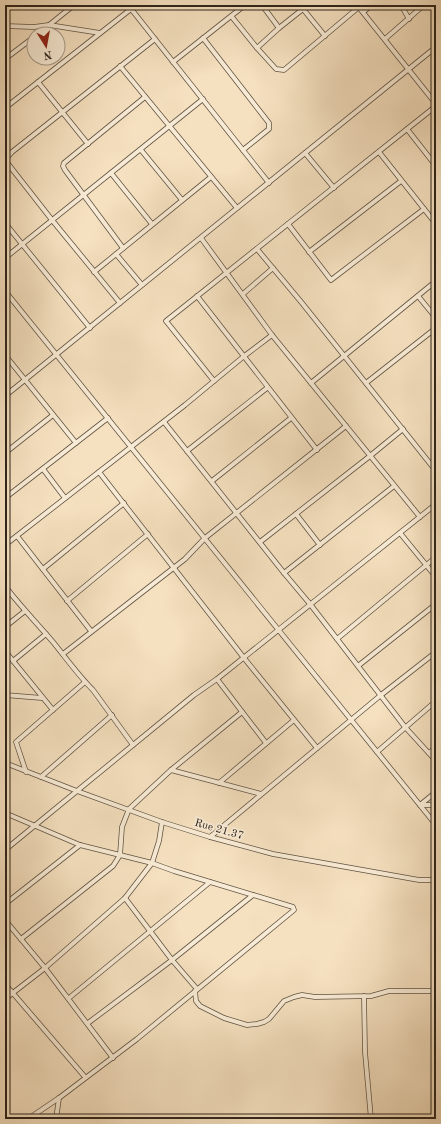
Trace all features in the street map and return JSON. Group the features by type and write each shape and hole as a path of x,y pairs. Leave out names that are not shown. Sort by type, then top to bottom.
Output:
{"street":[{"path":"5,8 11,5"},
{"path":"49,25 74,5"},
{"path":"173,62 232,17 245,5"},
{"path":"262,5 279,28"},
{"path":"257,48 308,5"},
{"path":"363,12 372,5"},
{"path":"409,19 402,5 422,6"},
{"path":"214,381 166,321 408,129 436,105 358,6 325,36 284,70 280,71 276,69 257,48 232,17"},
{"path":"385,39 422,6"},
{"path":"5,108 100,33 129,7 269,182"},
{"path":"303,9 325,36"},
{"path":"5,26 34,27 49,25 100,33"},
{"path":"120,303 5,160 12,152 155,38"},
{"path":"203,38 269,123 269,129 243,150"},
{"path":"5,59 26,43"},
{"path":"5,396 436,48"},
{"path":"120,66 237,208"},
{"path":"38,82 88,144"},
{"path":"123,248 63,166 64,163 145,97"},
{"path":"5,258 203,99"},
{"path":"408,129 436,166"},
{"path":"141,150 182,200"},
{"path":"378,152 436,224"},
{"path":"305,153 334,188"},
{"path":"111,173 152,224"},
{"path":"94,272 211,177"},
{"path":"310,252 401,181"},
{"path":"288,224 331,280 424,209"},
{"path":"5,223 90,328"},
{"path":"201,238 272,335 420,517"},
{"path":"257,249 436,471"},
{"path":"116,254 142,285"},
{"path":"243,294 273,268"},
{"path":"311,383 345,357 436,281"},
{"path":"5,291 436,825"},
{"path":"197,296 267,388 317,450"},
{"path":"418,296 436,318"},
{"path":"366,383 436,328"},
{"path":"5,545 164,422 272,335"},
{"path":"5,355 76,443"},
{"path":"187,451 267,388"},
{"path":"5,453 53,415"},
{"path":"5,498 108,418"},
{"path":"212,481 291,418"},
{"path":"164,422 337,638 405,727 436,761"},
{"path":"63,654 185,559 205,538 346,426"},
{"path":"260,542 370,456 402,429"},
{"path":"43,469 65,498"},
{"path":"99,472 244,658 317,748"},
{"path":"284,573 394,486"},
{"path":"43,569 124,503"},
{"path":"5,850 194,695 244,658 278,629 436,504"},
{"path":"296,514 320,545"},
{"path":"400,533 436,577"},
{"path":"67,601 148,534"},
{"path":"17,536 91,631"},
{"path":"337,638 436,557"},
{"path":"5,586 25,612 46,634 93,690 133,745"},
{"path":"358,666 436,604"},
{"path":"5,627 25,612"},
{"path":"13,661 46,634"},
{"path":"5,652 53,710"},
{"path":"210,837 381,695 436,652"},
{"path":"217,679 266,743"},
{"path":"26,772 16,742 85,682"},
{"path":"5,695 42,698"},
{"path":"377,752 436,701"},
{"path":"21,939 113,866 120,855 122,827 129,810 172,770 242,712"},
{"path":"41,777 112,715"},
{"path":"219,783 294,720"},
{"path":"429,752 436,747"},
{"name":"Rue 21.37","path":"5,763 162,822 210,837 273,854 419,880 436,880"},
{"path":"172,770 261,794"},
{"path":"420,805 436,792"},
{"path":"420,805 436,805"},
{"path":"5,813 80,846 152,864 293,907 294,910 113,1058 28,1119"},
{"path":"5,999 45,968 125,898 152,864 159,841 162,822"},
{"path":"5,904 80,846"},
{"path":"69,998 210,882"},
{"path":"88,1023 172,960 253,895"},
{"path":"125,898 196,990 196,1001 200,1006 224,1018 247,1025 264,1022 269,1019 284,1001 302,995 315,997 371,996 389,991 436,991"},
{"path":"5,920 69,998 113,1058"},
{"path":"5,984 85,1077"},
{"path":"364,996 371,1119"},
{"path":"56,1119 59,1098"}]}
